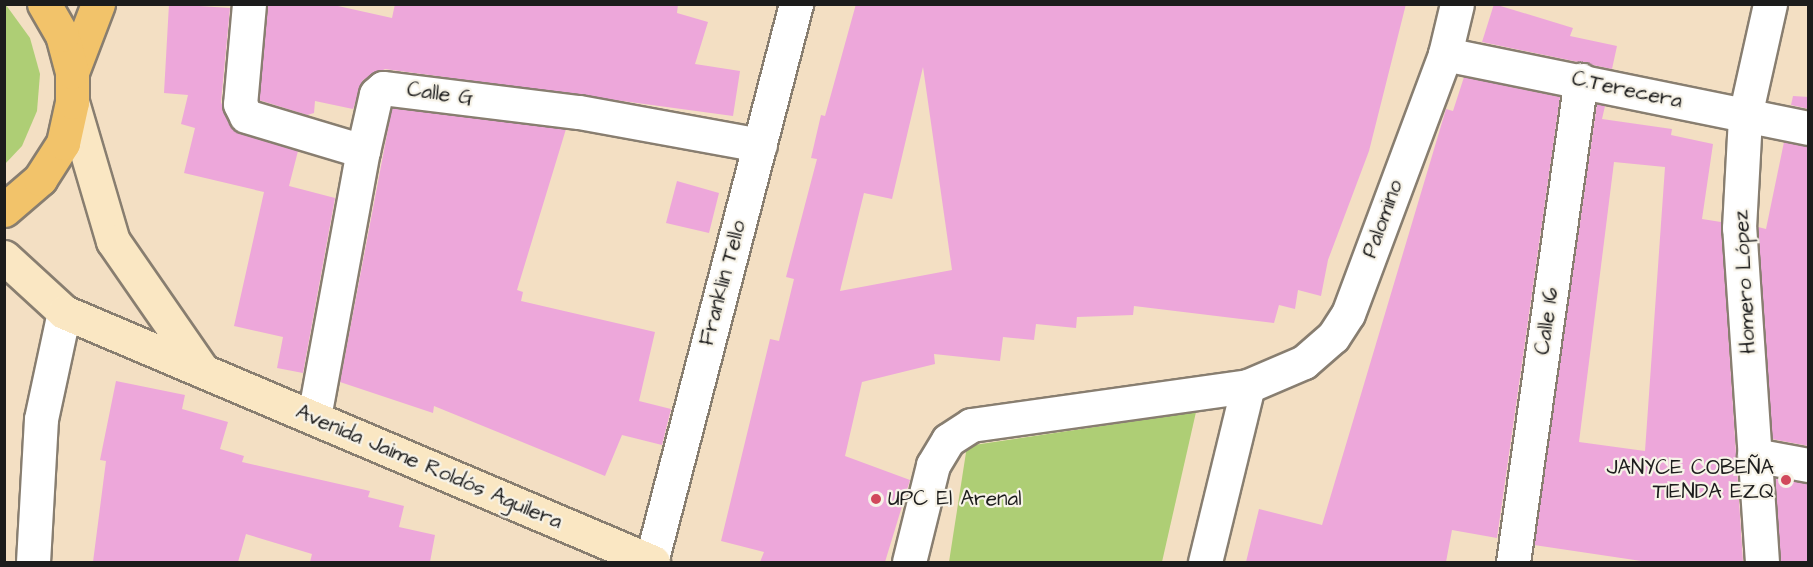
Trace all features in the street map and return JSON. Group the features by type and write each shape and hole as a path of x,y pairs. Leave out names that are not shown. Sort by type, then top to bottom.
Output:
{"main road":[{"path":"44,4 62,35 72,87"},
{"path":"4,210 40,179 63,143 72,87 98,4"}],"street":[{"path":"249,4 240,104 246,116 363,151"},
{"name":"Franklin Tello","path":"652,562 796,4"},
{"name":"Palomino","path":"909,562 933,465 948,440 971,425 1248,386 1304,362 1348,314 1445,54 1457,4"},
{"name":"Homero López","path":"1762,562 1739,228 1745,116 1770,4"},
{"name":"C.Terecera","path":"1445,54 1809,128"},
{"name":"Calle 16","path":"1513,562 1581,80"},
{"name":"Calle G","path":"314,417 363,151 376,94 392,86 579,112 760,145"},
{"path":"72,87 113,241 204,372"},
{"name":"Avenida Jaime Roldós Aguilera","path":"4,257 64,312 652,562"},
{"path":"33,562 41,419 64,312"},
{"path":"1205,562 1248,386"},
{"path":"1754,455 1809,465"}],"green space":[{"path":"6,5 30,38 40,74 37,111 22,146 5,164"},
{"path":"1196,412 1162,562 949,562 967,446"}],"building":[{"path":"169,4 230,8 221,102 229,124 241,134 298,151 289,186 335,198 303,373 277,368 283,337 234,326 264,192 184,173 195,128 181,124 188,95 164,93"},
{"path":"268,4 329,4 392,18 395,4 678,4 677,13 708,22 695,64 740,71 733,116 385,69 363,80 353,109 315,101 314,113 307,115 259,100"},
{"path":"856,4 1406,4 1369,151 1328,260 1321,296 1298,290 1295,309 1279,305 1274,323 1134,306 1133,315 1077,317 1076,328 1036,324 1034,340 1003,337 1000,361 934,354 935,364 862,382 845,456 910,480 885,562 760,562 764,552 721,541 770,339 779,341 794,279 786,277 817,159 811,158 821,115 825,116","holes":["923,67 952,270 840,291 864,193 892,199"]},
{"path":"1494,4 1573,28 1570,36 1617,46 1612,69 1482,42"},
{"path":"1464,77 1560,97 1497,538 1452,530 1446,562 1246,562 1259,509 1322,525 1446,109 1453,111"},
{"path":"1793,96 1809,97 1809,109 1791,105"},
{"path":"1597,104 1605,106 1602,119 1672,129 1671,135 1713,144 1702,219 1721,222 1743,562 1648,562 1534,545","holes":["1614,162 1665,167 1645,451 1579,442"]},
{"path":"392,108 566,129 517,290 523,292 521,301 655,332 639,401 671,409 662,445 622,435 605,476 434,406 433,413 340,382"},
{"path":"1784,142 1809,146 1809,446 1772,439 1758,227 1766,229"},
{"path":"677,181 719,193 709,233 666,223"},
{"path":"116,381 185,395 182,409 228,422 220,449 244,456 242,462 370,491 368,497 404,506 399,527 435,535 430,562 310,562 312,554 246,534 238,562 93,562 106,461 100,460"},
{"path":"1775,478 1809,483 1809,562 1780,562"}],"place":[{"name":"JANYCE COBEÑA TIENDA EZQ","path":"1786,480"},
{"name":"UPC El Arenal","path":"876,499"}]}
